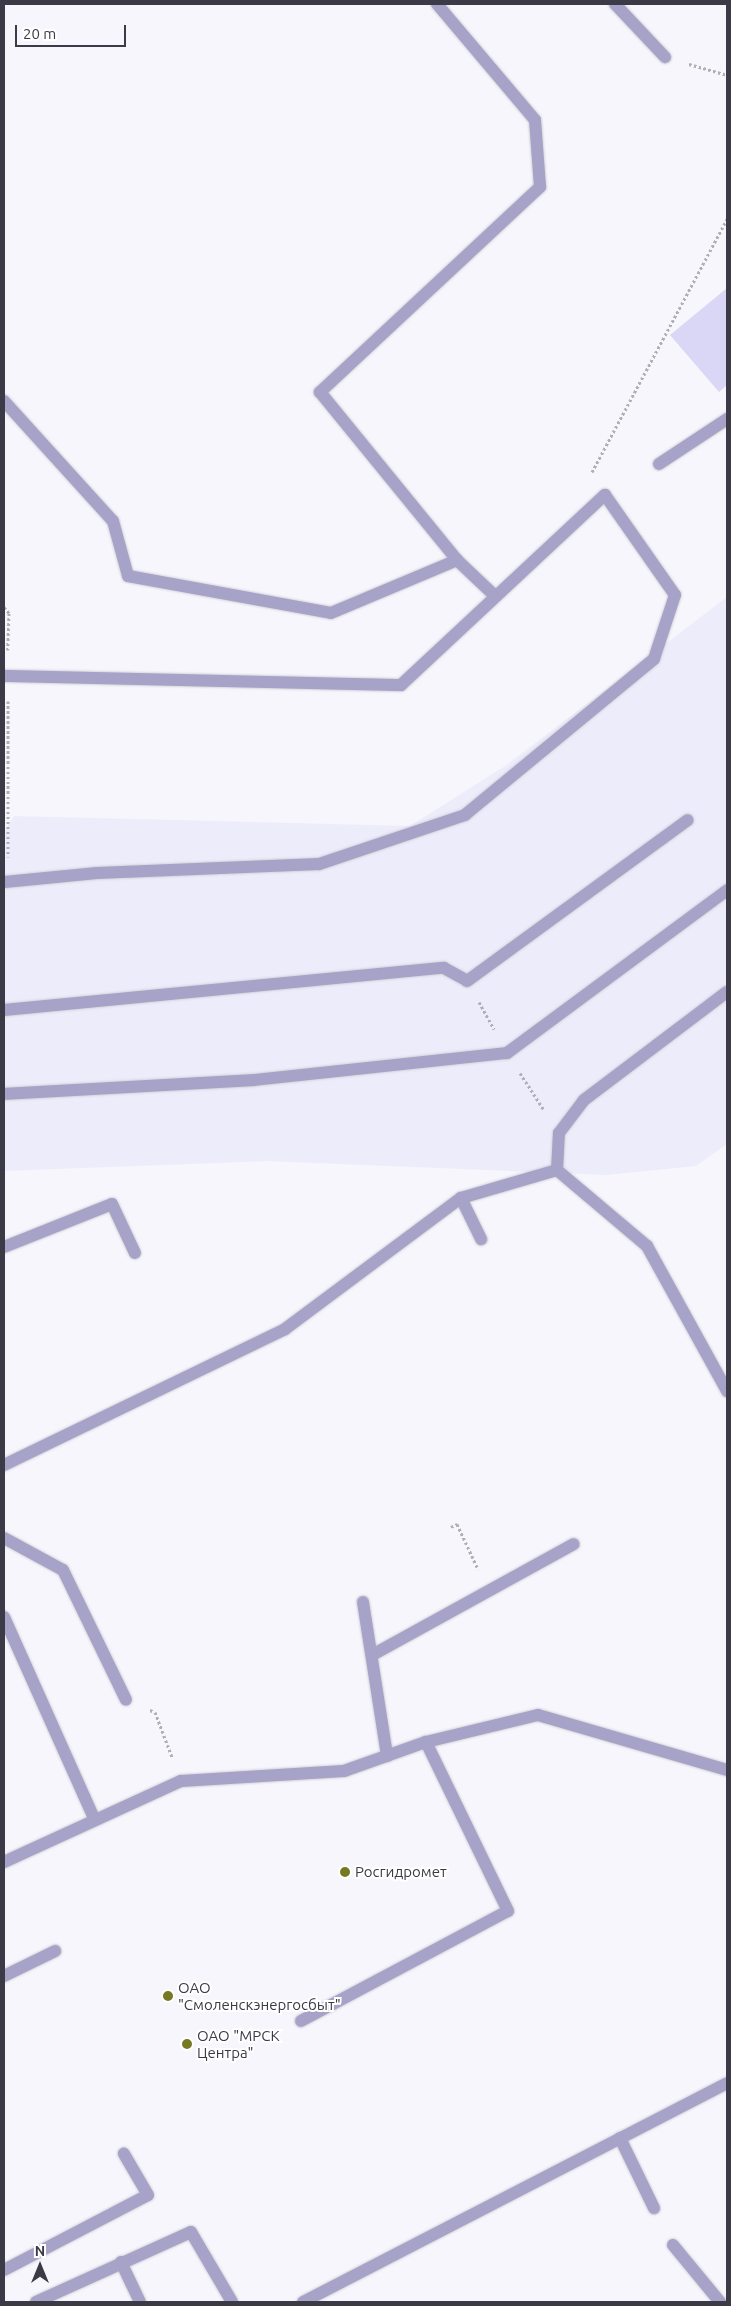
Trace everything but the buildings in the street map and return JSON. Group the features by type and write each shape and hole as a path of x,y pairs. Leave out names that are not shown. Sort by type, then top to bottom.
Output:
{"street":[{"path":"438,4 535,120 540,187 320,392 457,560 495,596"},
{"path":"615,4 665,57"},
{"path":"4,401 113,521 128,576 331,613 457,560"},
{"path":"659,464 727,419"},
{"path":"6,676 400,685 605,495 675,595 654,659 465,816 319,864 97,873 6,883"},
{"path":"4,1010 444,968 467,981 688,820"},
{"path":"4,1094 254,1080 507,1053 727,890"},
{"path":"557,1170 559,1134 584,1100 727,992"},
{"path":"4,1466 285,1329 461,1198 557,1170"},
{"path":"557,1170 647,1246 727,1391"},
{"path":"461,1198 481,1239"},
{"path":"4,1247 112,1204 135,1253"},
{"path":"4,1538 63,1570 126,1700"},
{"path":"372,1655 574,1544"},
{"path":"364,1602 387,1756"},
{"path":"4,1617 95,1820"},
{"path":"4,1862 181,1781 344,1771 426,1742 538,1715 727,1770"},
{"path":"302,2022 508,1911 426,1742"},
{"path":"4,1976 55,1951"},
{"path":"303,2302 727,2083"},
{"path":"620,2138 654,2208"},
{"path":"4,2270 148,2195 124,2154"},
{"path":"36,2302 191,2232 232,2302"},
{"path":"673,2245 720,2302"},
{"path":"121,2262 140,2302"}],"path":[{"path":"665,57 727,75"},
{"path":"605,495 591,475 727,219"},
{"path":"4,607 9,613 6,676 6,883"},
{"path":"467,981 507,1053 559,1134"},
{"path":"452,1527 457,1524 488,1590"},
{"path":"155,1712 181,1781"}],"shaded area":[{"path":"727,288 727,385 719,392 670,335"},
{"path":"727,597 727,1144 696,1166 606,1175 267,1161 4,1171 4,832 14,816 410,826 505,766"}],"place":[{"name":"Росгидромет","path":"345,1872"},
{"name":"ОАО \"Смоленскэнергосбыт\"","path":"168,1996"},
{"name":"ОАО \"МРСК Центра\"","path":"187,2044"}]}
